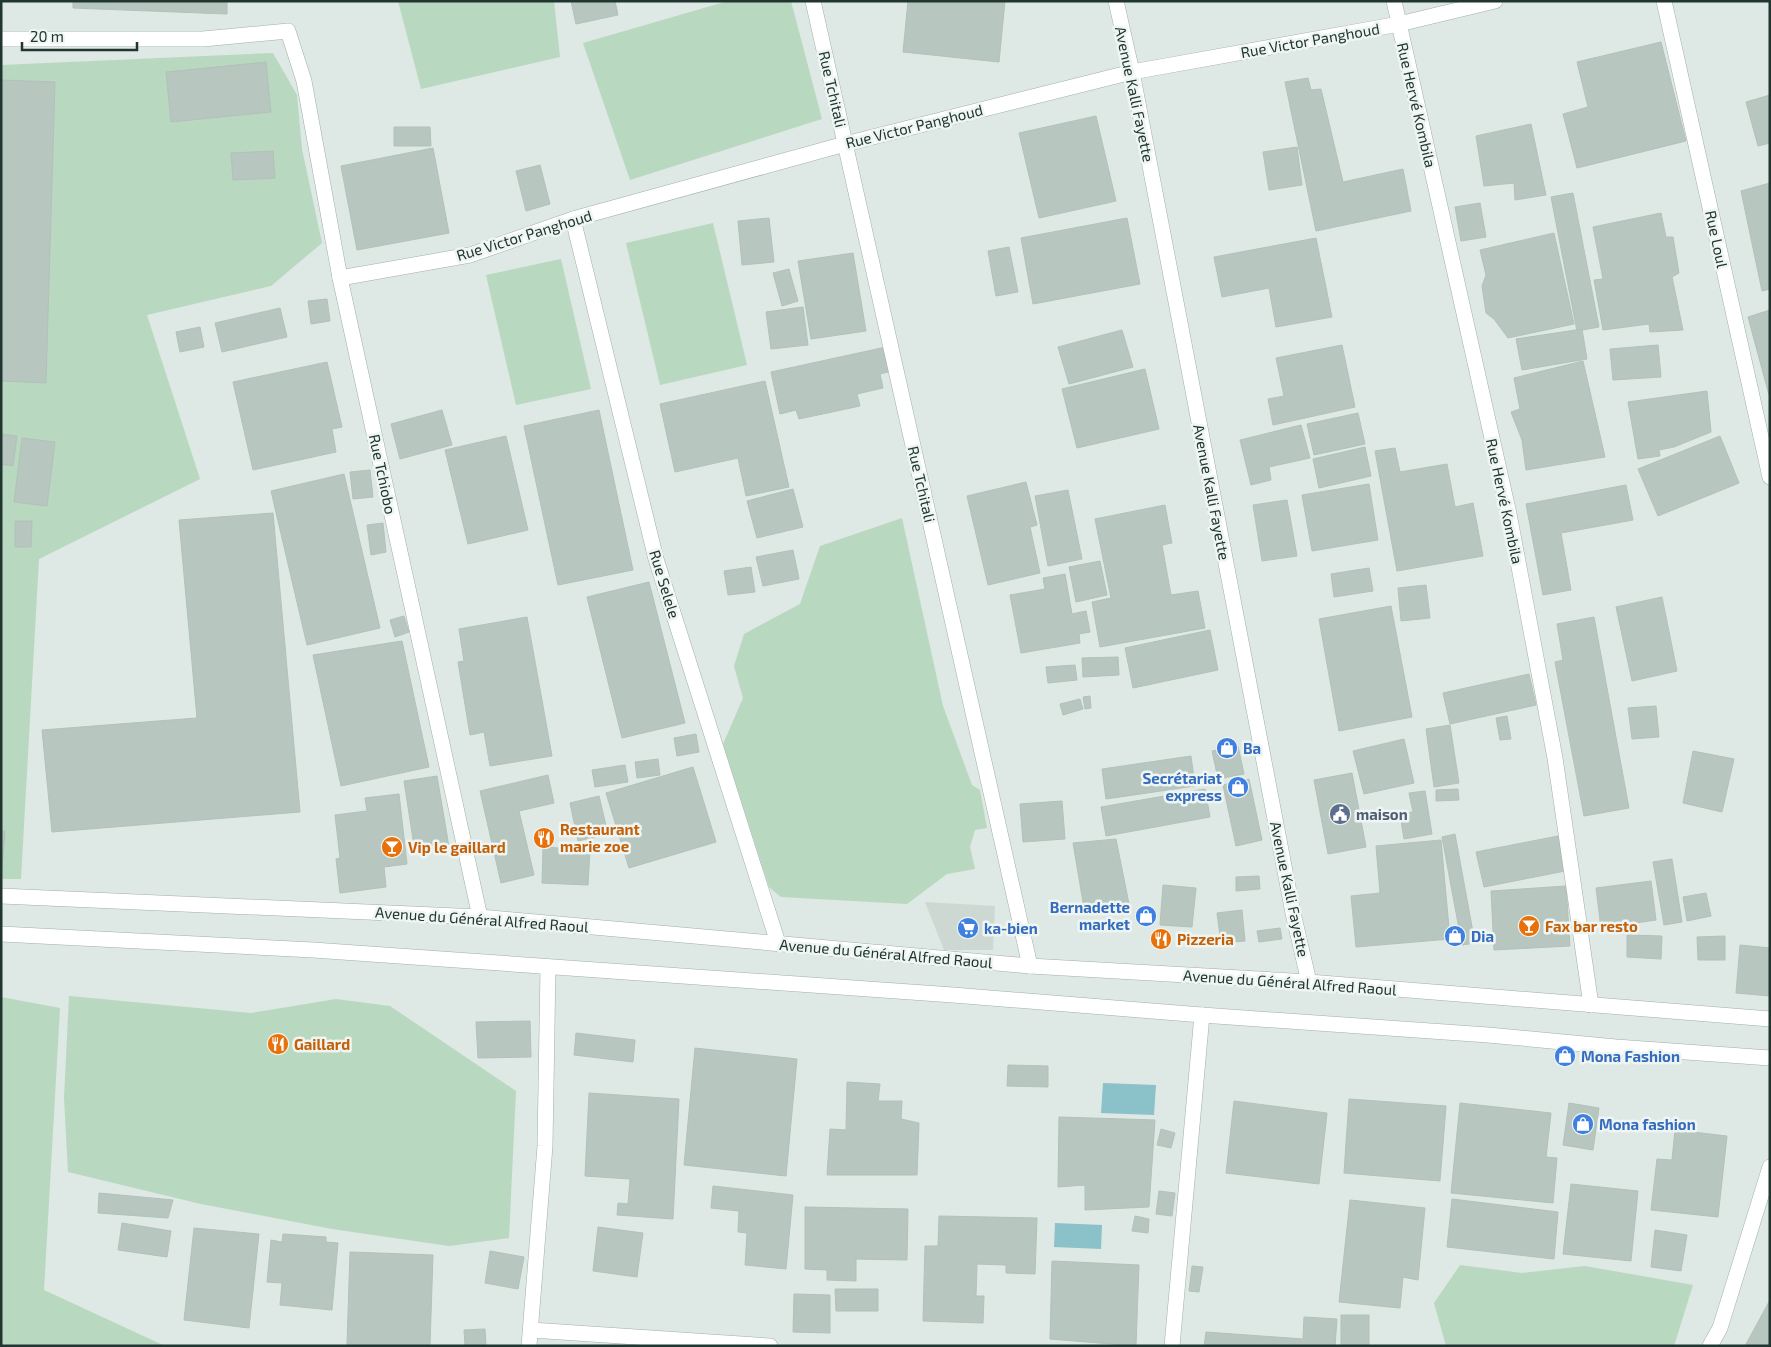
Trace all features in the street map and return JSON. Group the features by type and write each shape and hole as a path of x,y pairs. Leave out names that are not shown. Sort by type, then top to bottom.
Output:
{"street":[{"name":"Rue Tchitali","path":"813,1 1030,966"},
{"name":"Avenue Kalli Fayette","path":"1116,1 1132,72 1293,913 1309,982"},
{"name":"Rue Hervé Kombila","path":"1394,1 1509,514 1555,758 1591,1005"},
{"name":"Rue Victor Panghoud","path":"340,278 470,255 573,219 845,144 1132,72 1399,24 1495,1"},
{"name":"Rue Loul","path":"1664,1 1770,477"},
{"name":"Rue Tchiobo","path":"1,39 203,39 288,31 304,81 340,278 480,917"},
{"name":"Rue Selele","path":"573,219 656,559 778,943"},
{"name":"Avenue du Général Alfred Raoul","path":"1,896 480,917 1030,966 1309,982 1770,1019"},
{"path":"1,934 313,950 953,995 1770,1058"},
{"path":"529,1346 544,1146 548,967"},
{"path":"1172,1346 1202,1015"},
{"path":"1710,1346 1720,1328 1770,1167"},
{"path":"531,1330 770,1346"}],"shaded area":[{"path":"925,902 995,906 993,950 944,950"}],"green space":[{"path":"398,1 554,1 560,57 421,89"},
{"path":"728,1 791,1 822,119 630,180 583,43"},
{"path":"273,53 297,95 302,149 322,243 271,286 147,315 200,479 39,559 21,879 1,879 1,65"},
{"path":"713,223 747,365 660,385 626,243"},
{"path":"561,259 591,389 516,405 486,275"},
{"path":"902,518 943,706 972,785 980,790 987,828 975,830 970,847 975,869 947,874 907,904 781,897 769,887 723,744 743,698 734,666 744,634 800,604 820,546"},
{"path":"69,996 251,1013 336,999 390,1006 516,1091 509,1238 449,1246 332,1229 201,1204 68,1172 64,1098"},
{"path":"1,997 60,1008 44,1290 165,1346 1,1346"},
{"path":"1460,1265 1522,1273 1585,1266 1693,1285 1674,1346 1446,1346 1434,1303"}],"water":[{"path":"1103,1083 1156,1085 1154,1115 1101,1113"},
{"path":"1055,1223 1102,1225 1101,1249 1054,1247"}],"building":[{"path":"73,1 227,1 227,14 73,8"},
{"path":"571,1 615,1 618,15 576,24"},
{"path":"908,1 1005,1 999,62 903,52"},
{"path":"1661,42 1686,141 1577,168 1563,114 1588,107 1577,62"},
{"path":"266,62 271,112 171,122 166,72"},
{"path":"1308,78 1311,90 1321,89 1343,182 1403,169 1411,211 1316,231 1285,82"},
{"path":"1,80 55,82 46,383 1,381"},
{"path":"1770,95 1770,143 1758,146 1746,102"},
{"path":"1096,116 1116,201 1039,218 1019,133"},
{"path":"1531,124 1546,195 1515,200 1514,183 1484,186 1476,136"},
{"path":"394,127 430,127 431,146 394,146"},
{"path":"1297,147 1302,185 1269,190 1263,152"},
{"path":"433,148 449,233 357,250 341,166"},
{"path":"273,151 275,178 233,180 231,153"},
{"path":"540,165 550,204 526,211 516,171"},
{"path":"1770,183 1770,289 1762,291 1741,191"},
{"path":"1573,193 1599,327 1577,331 1551,197"},
{"path":"1480,203 1486,237 1461,241 1455,207"},
{"path":"1661,213 1666,237 1673,237 1679,273 1672,277 1683,330 1650,332 1649,324 1603,330 1594,280 1603,279 1593,227"},
{"path":"769,218 774,262 742,265 738,221"},
{"path":"1127,218 1140,284 1033,304 1021,238"},
{"path":"1554,233 1574,324 1508,338 1494,319 1486,313 1482,286 1486,275 1480,250"},
{"path":"1316,238 1332,317 1276,327 1269,288 1222,297 1214,257"},
{"path":"1009,247 1018,292 996,296 988,251"},
{"path":"853,253 866,331 811,339 798,261"},
{"path":"789,269 798,301 782,306 773,273"},
{"path":"327,299 330,321 311,324 308,301"},
{"path":"803,307 808,345 771,349 766,312"},
{"path":"280,308 287,337 222,352 215,323"},
{"path":"1770,310 1770,395 1769,395 1748,317"},
{"path":"200,327 204,347 180,352 176,332"},
{"path":"1582,329 1587,359 1522,370 1516,339"},
{"path":"1122,330 1133,367 1069,384 1058,347"},
{"path":"1342,345 1355,407 1273,425 1268,399 1284,396 1276,358"},
{"path":"1658,345 1661,377 1613,380 1610,349"},
{"path":"886,347 892,371 880,374 883,388 857,394 860,406 799,419 796,410 780,414 771,372"},
{"path":"1583,361 1605,457 1526,470 1522,440 1511,412 1520,409 1514,378"},
{"path":"327,362 342,427 332,429 336,452 253,470 233,382"},
{"path":"1145,369 1159,429 1077,448 1062,389"},
{"path":"765,381 789,487 746,496 738,458 675,472 660,404"},
{"path":"1707,391 1711,432 1674,447 1659,450 1660,456 1638,459 1628,402"},
{"path":"442,410 452,445 400,459 391,424"},
{"path":"599,410 633,570 558,585 524,426"},
{"path":"1358,413 1365,444 1314,455 1307,424"},
{"path":"1301,425 1310,458 1269,467 1271,480 1251,485 1240,440"},
{"path":"1,434 17,436 13,466 1,464"},
{"path":"506,436 528,530 468,544 445,450"},
{"path":"1720,436 1739,483 1658,516 1638,469"},
{"path":"22,438 55,442 47,506 14,502"},
{"path":"1365,447 1371,476 1319,488 1313,459"},
{"path":"1395,448 1400,472 1447,464 1455,507 1473,503 1483,556 1397,571 1375,451"},
{"path":"370,470 373,497 353,499 350,472"},
{"path":"344,474 380,628 307,645 271,491"},
{"path":"1026,482 1037,525 1030,527 1040,573 988,585 967,496"},
{"path":"1369,484 1378,540 1312,551 1302,495"},
{"path":"1626,485 1633,520 1561,533 1571,590 1543,595 1526,504"},
{"path":"793,489 803,527 757,538 747,501"},
{"path":"1068,490 1082,559 1048,566 1035,496"},
{"path":"1287,500 1297,556 1262,561 1253,505"},
{"path":"1165,505 1172,543 1162,545 1171,595 1198,591 1205,628 1100,647 1092,602 1111,598 1095,519"},
{"path":"273,513 300,812 52,832 42,730 197,718 179,520"},
{"path":"15,521 32,521 31,547 15,547"},
{"path":"383,523 386,552 371,555 367,525"},
{"path":"793,550 799,579 763,586 756,557"},
{"path":"1100,561 1107,595 1076,602 1069,567"},
{"path":"751,567 755,592 728,595 724,571"},
{"path":"1369,568 1373,591 1334,597 1331,574"},
{"path":"1065,574 1072,614 1086,611 1090,632 1079,634 1080,643 1021,653 1010,595 1045,589 1043,578"},
{"path":"649,582 685,723 622,738 587,597"},
{"path":"1426,585 1430,618 1401,621 1398,588"},
{"path":"1662,597 1677,671 1632,681 1616,607"},
{"path":"1391,606 1412,717 1339,731 1319,619"},
{"path":"404,616 409,632 395,637 390,620"},
{"path":"527,617 552,756 490,766 484,732 470,735 458,662 464,661 459,629"},
{"path":"1594,617 1629,808 1584,816 1555,662 1563,660 1557,624"},
{"path":"1210,630 1218,670 1133,688 1125,648"},
{"path":"402,641 429,767 341,786 313,655"},
{"path":"1118,657 1119,675 1083,677 1082,658"},
{"path":"1075,665 1077,680 1048,683 1046,667"},
{"path":"1529,674 1536,705 1450,724 1443,693"},
{"path":"1090,696 1091,708 1085,709 1083,697"},
{"path":"1080,699 1083,709 1063,715 1060,704"},
{"path":"1656,706 1659,737 1632,739 1628,708"},
{"path":"1507,716 1511,739 1500,740 1496,718"},
{"path":"1450,725 1459,783 1434,787 1426,729"},
{"path":"696,734 699,752 677,756 674,738"},
{"path":"1404,739 1414,783 1364,794 1353,751"},
{"path":"1238,746 1244,774 1218,779 1212,751"},
{"path":"1693,751 1734,759 1722,812 1683,803"},
{"path":"1191,756 1195,786 1106,799 1102,769"},
{"path":"658,759 660,775 637,778 635,762"},
{"path":"625,765 628,782 595,787 592,770"},
{"path":"693,767 716,842 629,868 606,793"},
{"path":"1352,773 1366,847 1328,854 1314,780"},
{"path":"548,775 554,803 519,811 534,875 501,883 480,791"},
{"path":"437,776 449,847 415,852 404,781"},
{"path":"1249,779 1262,840 1236,846 1223,785"},
{"path":"1205,789 1210,817 1106,836 1101,807"},
{"path":"1458,789 1459,800 1436,801 1436,790"},
{"path":"1425,791 1432,834 1404,839 1400,814 1413,812 1409,793"},
{"path":"399,794 407,864 384,867 386,887 340,893 336,859 340,858 335,815 367,811 365,798"},
{"path":"599,796 608,834 578,841 570,803"},
{"path":"1062,801 1065,839 1023,842 1020,804"},
{"path":"1,831 5,831 2,868 1,868"},
{"path":"1455,834 1475,943 1462,945 1442,837"},
{"path":"1558,836 1565,871 1484,887 1476,852"},
{"path":"1116,839 1129,904 1085,914 1073,843"},
{"path":"1441,840 1450,939 1356,947 1351,896 1380,893 1376,846"},
{"path":"543,847 590,850 588,885 542,883"},
{"path":"1672,859 1682,922 1664,925 1653,862"},
{"path":"1259,876 1260,889 1236,891 1236,877"},
{"path":"1651,881 1656,920 1601,928 1596,888"},
{"path":"1163,885 1196,888 1192,927 1160,925"},
{"path":"1566,886 1570,946 1494,950 1491,891"},
{"path":"1706,893 1711,916 1687,921 1683,897"},
{"path":"1242,910 1245,941 1221,943 1217,913"},
{"path":"1280,928 1282,939 1259,942 1257,931"},
{"path":"1627,935 1662,936 1661,959 1627,957"},
{"path":"1725,936 1725,960 1698,960 1697,937"},
{"path":"1740,945 1770,948 1770,996 1736,993"},
{"path":"530,1021 531,1057 478,1058 476,1022"},
{"path":"576,1033 635,1040 633,1062 574,1055"},
{"path":"695,1048 797,1059 786,1176 684,1165"},
{"path":"1008,1065 1048,1066 1048,1087 1007,1086"},
{"path":"847,1082 880,1084 878,1101 902,1101 901,1119 919,1123 917,1175 827,1175 830,1129 846,1130"},
{"path":"589,1093 679,1099 673,1219 617,1215 618,1203 628,1204 630,1179 585,1176"},
{"path":"1349,1099 1446,1106 1440,1181 1344,1173"},
{"path":"1234,1101 1327,1113 1319,1184 1226,1173"},
{"path":"1460,1103 1551,1113 1546,1157 1557,1158 1553,1203 1451,1193"},
{"path":"1569,1103 1599,1108 1593,1150 1563,1145"},
{"path":"1059,1117 1155,1120 1149,1207 1085,1210 1085,1185 1058,1187"},
{"path":"1161,1129 1175,1133 1171,1148 1157,1145"},
{"path":"1675,1130 1727,1136 1718,1217 1651,1210 1657,1159 1672,1160"},
{"path":"1571,1184 1638,1191 1631,1261 1563,1254"},
{"path":"713,1186 793,1195 786,1269 745,1265 747,1233 738,1232 739,1211 711,1208"},
{"path":"1159,1191 1175,1193 1172,1216 1156,1214"},
{"path":"99,1193 173,1200 168,1218 98,1213"},
{"path":"1452,1199 1558,1212 1554,1259 1447,1247"},
{"path":"1350,1200 1425,1208 1418,1280 1403,1277 1400,1308 1339,1302"},
{"path":"805,1207 908,1209 907,1260 856,1259 856,1281 827,1280 827,1270 805,1269"},
{"path":"939,1216 1037,1218 1035,1274 1006,1273 1006,1265 977,1264 976,1296 984,1296 983,1323 923,1321 925,1246 938,1246"},
{"path":"1135,1216 1149,1219 1148,1233 1132,1231"},
{"path":"122,1223 171,1231 167,1257 118,1250"},
{"path":"598,1227 643,1233 637,1277 593,1271"},
{"path":"194,1228 259,1234 249,1328 184,1320"},
{"path":"1655,1230 1687,1235 1681,1271 1651,1267"},
{"path":"283,1234 326,1237 326,1242 338,1243 332,1310 280,1305 282,1283 267,1282 271,1240 282,1242"},
{"path":"490,1251 524,1257 518,1289 485,1283"},
{"path":"350,1252 433,1255 430,1346 347,1345"},
{"path":"1052,1261 1139,1265 1136,1346 1050,1339"},
{"path":"1192,1266 1203,1267 1199,1292 1189,1291"},
{"path":"835,1289 878,1289 878,1311 836,1311"},
{"path":"794,1294 830,1295 830,1333 793,1332"},
{"path":"1770,1300 1770,1346 1745,1346"},
{"path":"1341,1315 1369,1315 1369,1346 1341,1346"},
{"path":"1304,1317 1337,1319 1335,1346 1204,1346 1206,1332 1303,1339"},
{"path":"485,1329 486,1346 465,1346 464,1330"}],"place":[{"name":"Ba","path":"1227,748"},
{"name":"Secrétariat express","path":"1238,787"},
{"name":"maison","path":"1340,814"},
{"name":"Restaurant marie zoe","path":"544,838"},
{"name":"Vip le gaillard","path":"392,847"},
{"name":"Bernadette market","path":"1146,916"},
{"name":"Fax bar resto","path":"1529,926"},
{"name":"ka-bien","path":"968,928"},
{"name":"Dia","path":"1455,936"},
{"name":"Pizzeria","path":"1161,939"},
{"name":"Gaillard","path":"278,1044"},
{"name":"Mona Fashion","path":"1565,1056"},
{"name":"Mona fashion","path":"1583,1124"}]}
